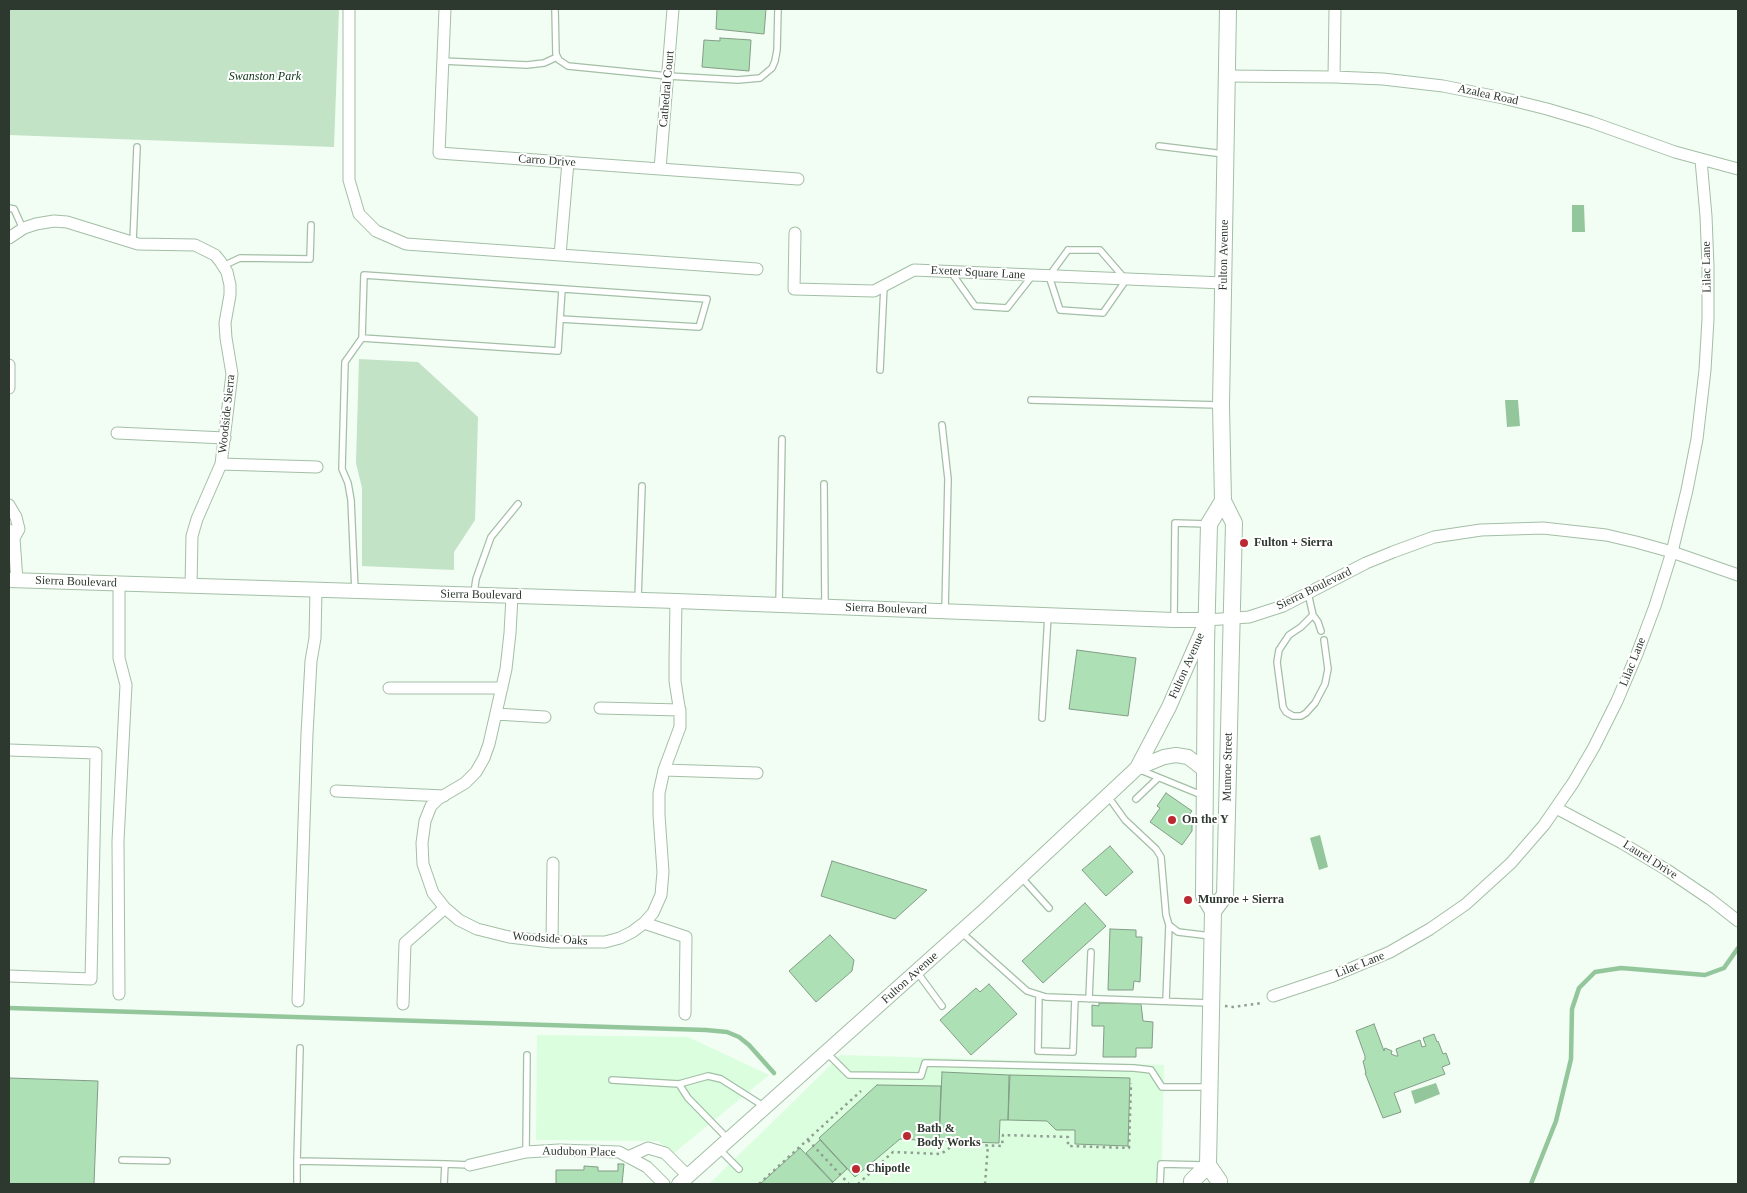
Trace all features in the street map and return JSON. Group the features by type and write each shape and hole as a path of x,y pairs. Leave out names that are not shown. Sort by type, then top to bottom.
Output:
{"main road":[{"name":"Fulton Avenue","path":"1228,9 1221,405 1223,500 1234,522 1231,620"},
{"name":"Fulton Avenue","path":"1207,620 1209,524 1223,500"},
{"name":"Munroe Street","path":"1207,620 1204,896 1213,910 1208,1165 1219,1181 1218,1184"},
{"name":"Munroe Street","path":"1213,910 1225,895 1231,620"},
{"path":"1192,1184 1192,1181 1208,1165"}],"street":[{"path":"349,9 349,180 359,214 376,231 406,244 756,269"},
{"name":"Carro Drive","path":"445,9 439,153 798,179"},
{"name":"Cathedral Court","path":"660,169 673,9"},
{"path":"1334,77 1336,9"},
{"name":"Azalea Road","path":"1227,76 1334,77 1444,86 1503,98 1582,119 1675,152 1738,169"},
{"name":"Lilac Lane","path":"1273,996 1362,965 1390,952 1430,929 1466,904 1511,863 1544,825 1594,747 1616,701 1652,614 1672,552 1695,447 1705,370 1708,319 1706,216 1701,160"},
{"path":"560,255 568,162"},
{"path":"9,238 23,229 36,224 54,221 67,222 149,245 195,245 215,255 223,266"},
{"name":"Exeter Square Lane","path":"795,234 794,289 874,292 914,270 1223,283"},
{"name":"Woodside Sierra","path":"191,586 192,536 197,519 221,464 232,374 225,323 230,285 227,272 223,266"},
{"path":"9,365 9,388"},
{"path":"118,433 225,438"},
{"name":"Woodside Sierra","path":"221,464 317,467"},
{"path":"9,508 16,517 19,528 11,534 13,580"},
{"name":"Sierra Boulevard","path":"13,580 676,601 1174,620 1231,620 1249,618 1283,606 1366,563 1434,537 1481,530 1512,528 1575,530 1629,540 1672,552 1738,575"},
{"path":"119,584 118,658 126,685 118,841 119,994"},
{"path":"298,1001 307,734 311,661 315,638 316,590"},
{"name":"Woodside Oaks","path":"512,596 506,669 489,744 476,772 465,784 431,806 426,814 422,843 423,864 433,893 445,908 459,920 477,929 509,937 552,942 604,942 620,938 644,923 653,913 660,895 663,883 659,794 664,770 680,727 676,681 676,601"},
{"name":"Fulton Avenue","path":"1137,768 1169,707 1207,620"},
{"path":"389,688 502,688"},
{"path":"600,708 680,710"},
{"path":"496,714 545,718"},
{"path":"9,750 96,753 91,979 9,976"},
{"name":"Fulton Avenue","path":"684,1180 961,932 1137,768 1164,757 1176,755 1188,757 1206,771"},
{"path":"664,770 757,773"},
{"path":"336,790 444,796"},
{"name":"Laurel Drive","path":"1556,808 1622,843 1667,870 1738,921"},
{"path":"552,942 553,863"},
{"path":"402,1004 405,942 445,908"},
{"path":"644,923 686,937 685,1014"},
{"name":"Audubon Place","path":"628,1157 648,1148 666,1154 684,1180"},
{"name":"Audubon Place","path":"470,1165 526,1152 559,1150 619,1152 647,1167 664,1184"}],"lane":[{"path":"555,9 555,45 557,57 563,64 574,68 738,80 751,80 766,74 772,68 775,61 778,9"},
{"path":"443,61 527,65 544,63 557,57"},
{"path":"1159,146 1226,155"},
{"path":"133,242 137,147"},
{"path":"9,208 14,209 23,229"},
{"path":"223,266 240,258 310,259 311,225"},
{"path":"1068,250 1100,250 1126,280 1103,313 1060,310 1049,276 1068,250"},
{"path":"951,272 974,306 1007,308 1032,276"},
{"path":"355,591 351,500 348,483 342,469 345,362 362,338 364,276 706,299 699,327 560,319"},
{"path":"880,370 884,286"},
{"path":"362,338 558,351 562,289"},
{"path":"1031,400 1221,405"},
{"path":"942,425 948,479 945,611"},
{"path":"779,605 782,439"},
{"path":"824,484 825,607"},
{"path":"638,600 642,486"},
{"path":"473,596 476,579 492,537 518,504"},
{"path":"1174,620 1174,524 1209,524"},
{"path":"1308,593 1313,615 1321,631"},
{"path":"1042,718 1048,615"},
{"path":"1313,615 1301,627 1289,635 1279,650 1277,662 1283,707 1286,712 1293,716 1301,716 1306,713 1315,703 1325,684 1328,669 1324,640"},
{"path":"1137,768 1206,796"},
{"path":"1136,799 1158,778"},
{"path":"1107,795 1125,820 1156,849 1161,857 1166,915 1169,925 1166,1001"},
{"path":"1021,877 1049,908"},
{"path":"1169,925 1178,932 1213,936"},
{"path":"961,932 1027,991 1046,997 1212,1003"},
{"path":"1089,999 1091,952"},
{"path":"917,972 942,1006"},
{"path":"1039,995 1038,1051 1073,1052 1075,998"},
{"path":"297,1184 300,1048"},
{"path":"827,1053 849,1074 921,1076 925,1063 1134,1068 1151,1070 1162,1087 1210,1088"},
{"path":"526,1152 528,1055"},
{"path":"612,1080 679,1084 708,1076 721,1079 766,1107"},
{"path":"679,1084 724,1144 739,1170"},
{"path":"122,1160 167,1161"},
{"path":"297,1161 470,1165"},
{"path":"444,1184 445,1164"},
{"path":"1160,1184 1161,1164 1208,1165"}],"path":[{"path":"1212,1003 1233,1008 1264,1002 1273,996"},
{"path":"858,1184 893,1152 941,1154 955,1144 1002,1146 1003,1135 1068,1138 1068,1146 1129,1148 1132,1083"},
{"path":"759,1184 861,1091"},
{"path":"808,1140 848,1184"},
{"path":"985,1184 988,1145"}],"shaded area":[{"path":"1572,205 1584,205 1585,232 1572,232"},
{"path":"1505,400 1518,400 1520,426 1507,427"},
{"path":"1320,835 1328,867 1319,870 1310,838"},
{"path":"537,1035 688,1037 769,1075 674,1153 658,1141 536,1140"},
{"path":"841,1055 1164,1065 1161,1184 709,1184"},
{"path":"1436,1083 1440,1094 1415,1104 1411,1091"}],"green space":[{"name":"Swanston Park","path":"9,9 339,9 334,147 9,135"},
{"path":"359,359 418,362 478,417 475,520 454,552 454,570 362,566 362,488 356,463"}],"building":[{"path":"717,9 766,9 764,34 716,29"},
{"path":"720,38 751,40 749,71 702,67 704,40 720,41"},
{"path":"1077,650 1136,658 1128,716 1069,709"},
{"name":"On the Y","path":"1166,793 1192,811 1189,815 1192,817 1192,831 1182,845 1150,822 1160,808 1157,806"},
{"path":"1110,846 1133,872 1106,896 1082,870"},
{"path":"832,861 927,890 895,919 821,896"},
{"path":"1085,903 1106,926 1043,983 1022,961"},
{"path":"1110,929 1136,930 1136,937 1142,937 1140,982 1134,981 1133,990 1108,990"},
{"path":"830,935 854,960 852,971 816,1002 789,971"},
{"path":"989,984 1017,1014 971,1055 940,1020 976,988 980,992"},
{"path":"1099,1003 1141,1004 1143,1021 1153,1022 1152,1048 1136,1048 1136,1057 1103,1057 1104,1026 1092,1026 1092,1005 1099,1006"},
{"path":"1374,1024 1384,1051 1385,1048 1392,1051 1391,1054 1398,1056 1396,1049 1420,1040 1422,1047 1426,1046 1423,1038 1434,1034 1443,1054 1446,1053 1450,1064 1442,1067 1445,1074 1394,1093 1401,1112 1383,1118 1365,1073 1363,1061 1365,1056 1356,1031"},
{"path":"942,1072 1009,1075 1008,1120 1000,1120 999,1143 939,1141"},
{"path":"1010,1075 1130,1078 1128,1146 1075,1144 1075,1130 1056,1130 1047,1121 1008,1120"},
{"path":"9,1078 98,1081 94,1184 9,1184"},
{"path":"877,1085 941,1086 939,1141 900,1139 855,1177 819,1138"},
{"path":"820,1140 847,1169 833,1182 806,1153"},
{"path":"800,1148 834,1184 760,1184"},
{"path":"618,1164 624,1164 622,1184 556,1184 556,1170 584,1170 584,1166 598,1167 598,1171 618,1171"}],"waterway":[{"path":"1531,1184 1556,1121 1571,1059 1572,1009 1579,988 1595,972 1621,968 1705,975 1724,968 1738,948"},
{"path":"9,1008 706,1030 727,1032 739,1037 749,1045 774,1073"}],"place":[{"name":"Fulton + Sierra","path":"1244,543"},
{"name":"On the Y","path":"1172,820"},
{"name":"Munroe + Sierra","path":"1188,900"},
{"name":"Bath & Body Works","path":"907,1136"},
{"name":"Chipotle","path":"856,1169"}]}
